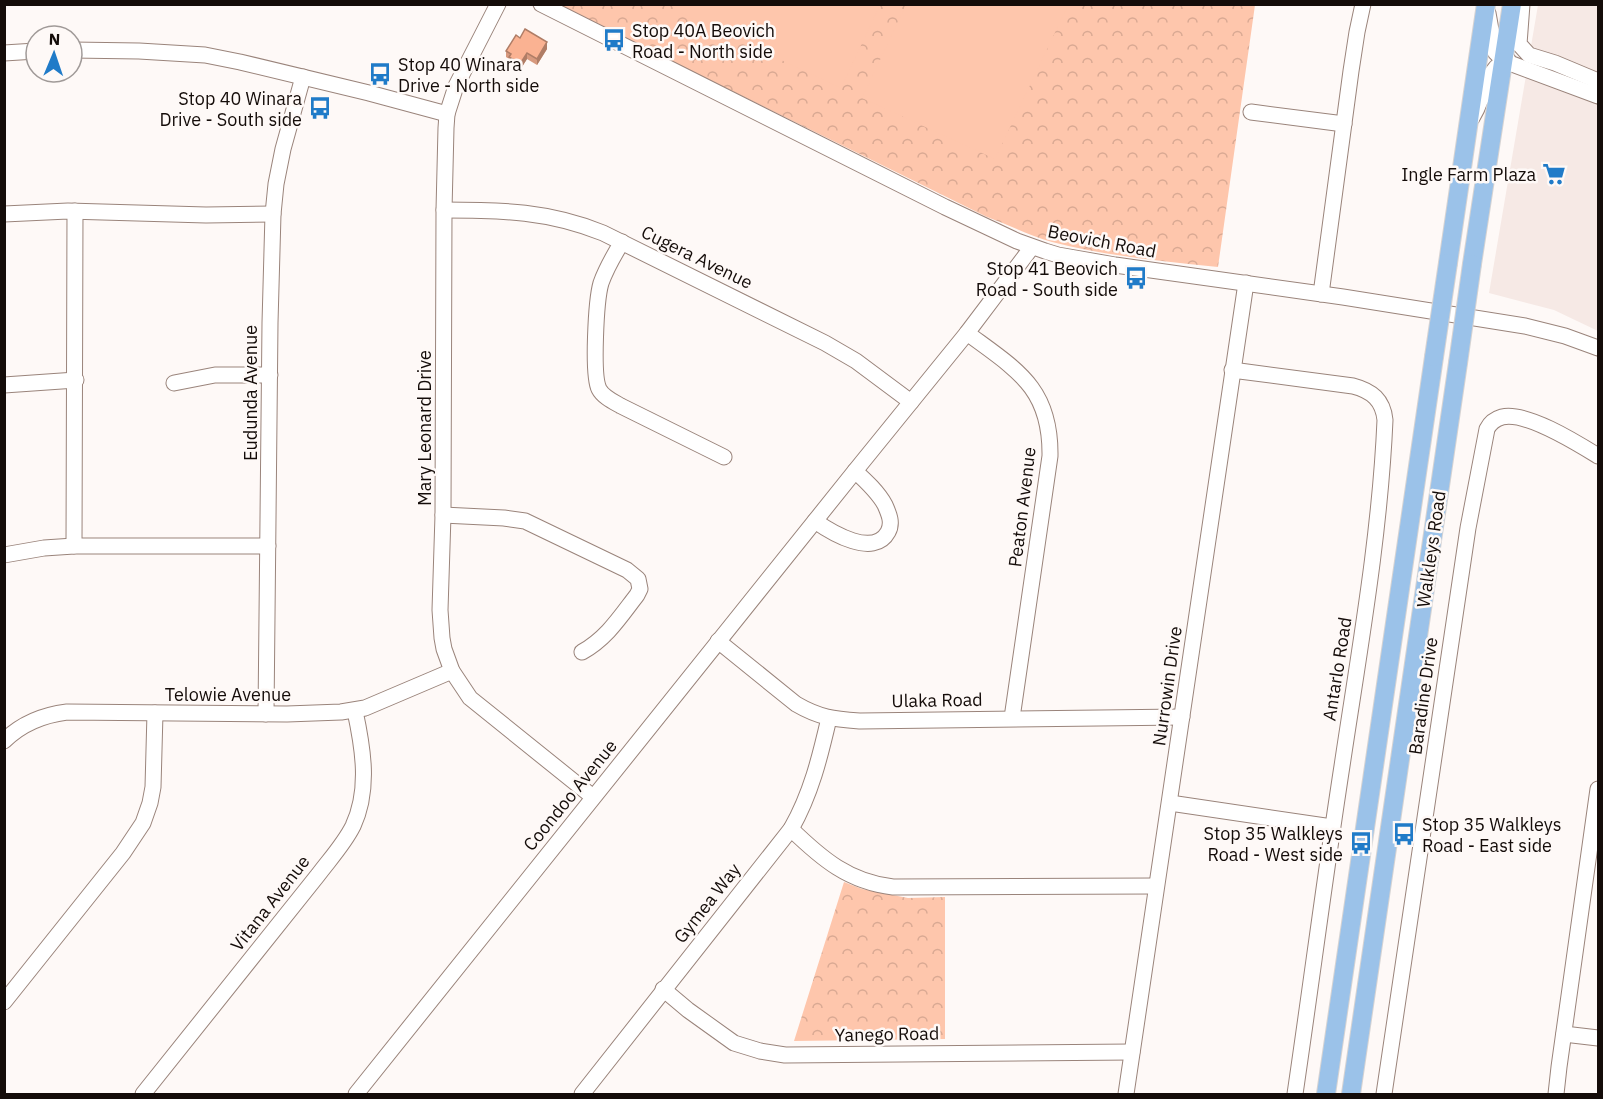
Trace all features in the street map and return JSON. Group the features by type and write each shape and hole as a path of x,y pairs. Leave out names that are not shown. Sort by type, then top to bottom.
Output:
{"main road":[{"name":"Walkleys Road","path":"1326,1095 1486,4"},
{"name":"Walkleys Road","path":"1351,1095 1512,4"}],"street":[{"name":"Mary Leonard Drive","path":"498,4 456,86 447,114 444,151 441,626 444,649 452,671 463,689 478,705 593,797"},
{"name":"Beovich Road","path":"541,4 945,207 1032,247 1082,260 1525,326 1599,348"},
{"path":"1321,294 1357,32 1363,4"},
{"path":"1486,4 1495,52 1504,61 1599,96"},
{"path":"1522,4 1519,44 1529,55"},
{"path":"84,50 205,55 303,77 447,114"},
{"path":"4,53 24,52"},
{"path":"1469,124 1481,101 1491,72 1504,61 1529,55 1599,81"},
{"name":"Eudunda Avenue","path":"266,714 273,214 283,149 303,77"},
{"path":"1251,112 1344,124"},
{"name":"Cugera Avenue","path":"444,210 550,216 586,226 825,343 856,361 911,402"},
{"path":"75,211 75,546"},
{"path":"4,214 75,211 206,215 273,214"},
{"path":"622,242 605,274 597,302 598,387 607,398 621,406 724,457"},
{"name":"Coondoo Avenue","path":"356,1095 967,333 1032,247"},
{"name":"Nurrowin Drive","path":"1126,1095 1246,283"},
{"name":"Peaton Avenue","path":"967,333 1000,358 1030,386 1043,407 1049,430 1050,456 1012,718"},
{"name":"Antarlo Road","path":"1232,370 1365,389 1377,399 1384,412 1385,434 1375,540 1295,1095"},
{"path":"174,383 215,375 270,375"},
{"path":"4,385 76,380"},
{"name":"Baradine Drive","path":"1384,1095 1468,528 1487,429 1490,424 1502,417 1522,418 1550,429 1599,456"},
{"path":"815,521 826,529 866,544 882,540 890,528 891,521 885,505 871,486 855,471"},
{"path":"443,515 525,521 627,570 638,579 640,585 637,595 607,634 582,652"},
{"path":"4,555 44,548 75,546 268,546"},
{"name":"Ulaka Road","path":"718,641 796,704 829,718 860,721 1182,717"},
{"name":"Telowie Avenue","path":"4,741 23,725 48,715 76,711 266,714 355,711 452,671"},
{"name":"Vitana Avenue","path":"143,1095 318,875 353,826 360,804 363,771 362,744 355,711"},
{"path":"4,1002 123,853 142,823 150,803 153,787 155,713"},
{"name":"Gymea Way","path":"582,1095 790,829 800,812 814,778 829,718"},
{"path":"1556,1095 1599,789"},
{"path":"1170,802 1332,827"},
{"path":"790,829 835,867 858,879 882,886 1156,886"},
{"name":"Yanego Road","path":"663,989 725,1038 734,1043 778,1055 1132,1052"},
{"path":"1564,1034 1599,1038"}],"shaded area":[{"name":"Ingle Farm Plaza","path":"1538,5 1598,5 1598,331 1554,310 1489,293"}],"green space":[{"path":"880,4 841,88 681,13 685,5"},
{"path":"558,5 1255,5 1218,267 1093,251 1028,234 987,217"},
{"path":"906,5 1068,5 995,159 862,98"},
{"path":"844,882 862,889 908,898 945,897 945,1039 794,1041"}],"building":[{"path":"525,29 547,42 537,59 527,53 520,64 509,57 511,54 506,51 516,35 520,38"}],"place":[{"name":"Stop 40A Beovich Road - North side","path":"614,40"},
{"name":"Stop 40 Winara Drive - North side","path":"380,74"},
{"name":"Stop 40 Winara Drive - South side","path":"320,108"},
{"name":"Ingle Farm Plaza","path":"1554,174"},
{"name":"Stop 41 Beovich Road - South side","path":"1136,278"},
{"name":"Stop 35 Walkleys Road - East side","path":"1404,834"},
{"name":"Stop 35 Walkleys Road - West side","path":"1361,843"}]}
